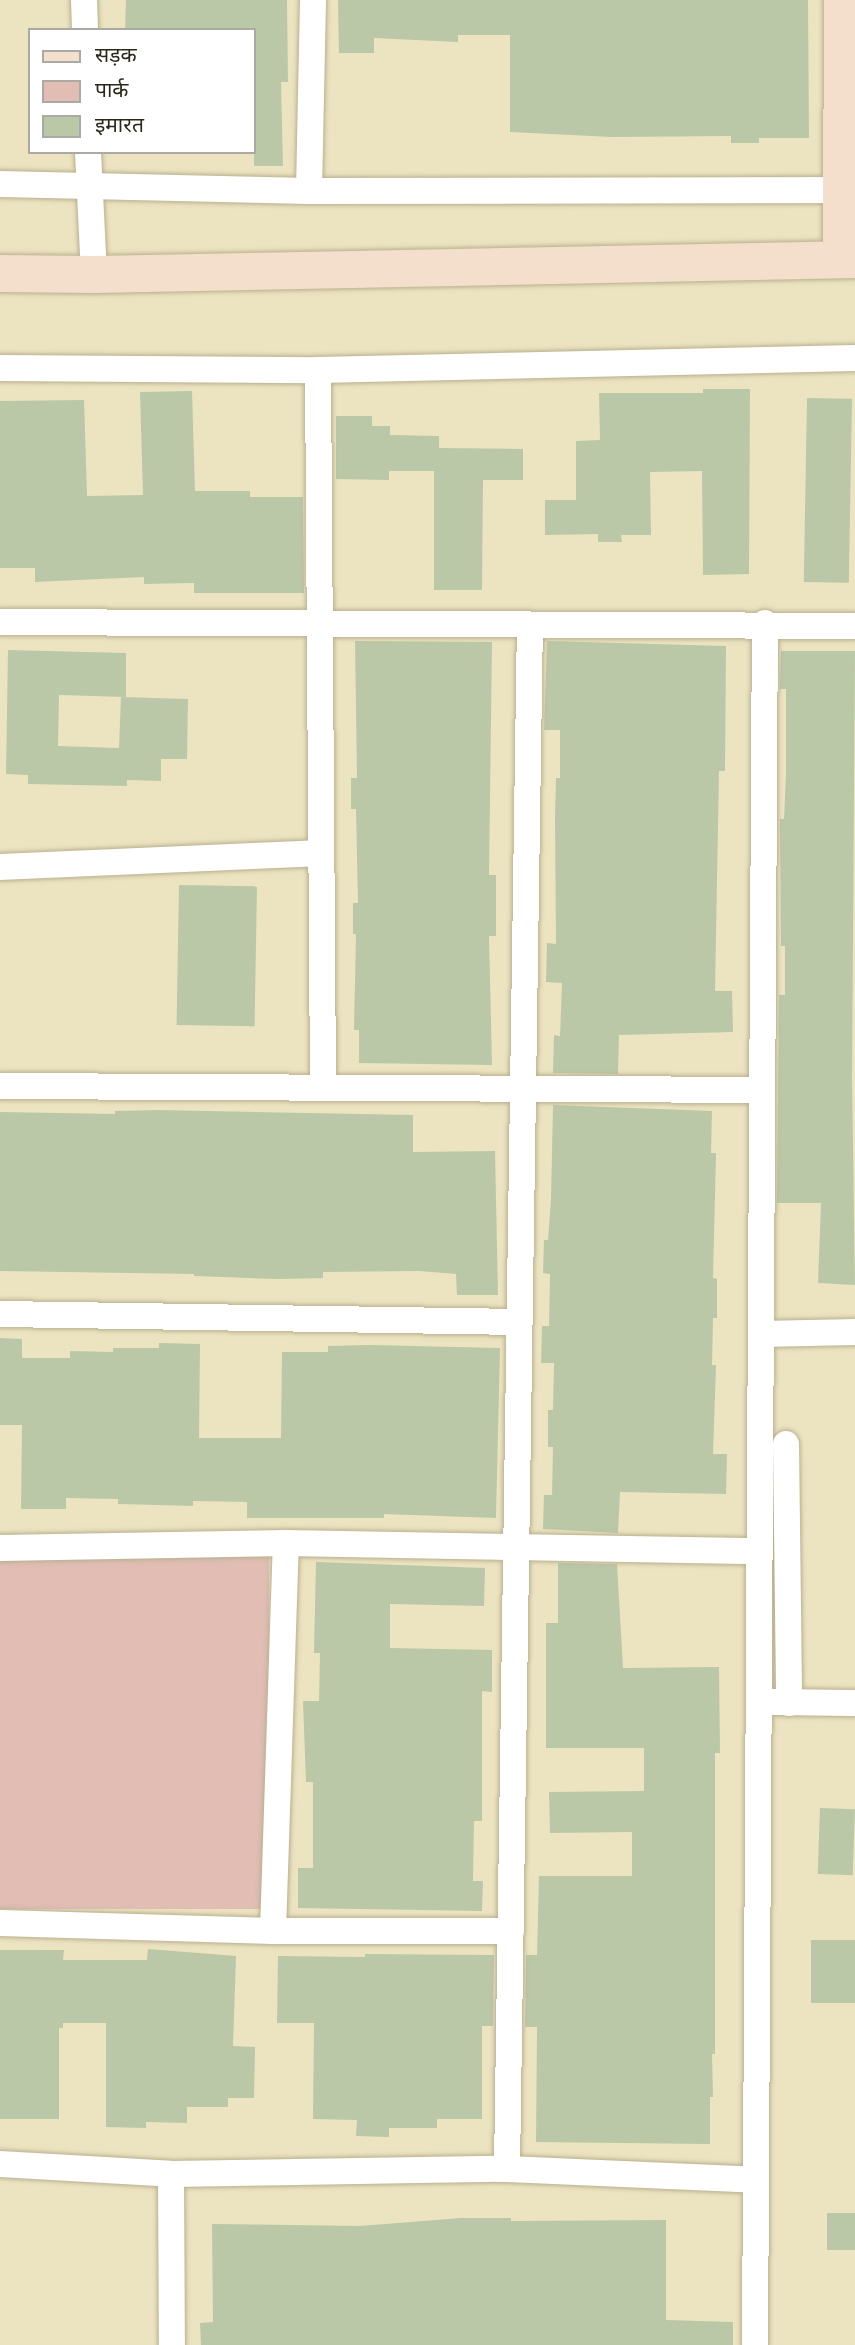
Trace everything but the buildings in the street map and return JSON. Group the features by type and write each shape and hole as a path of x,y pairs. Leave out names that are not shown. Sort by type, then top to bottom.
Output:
{"street":[{"path":"84,0 85,28"},
{"path":"309,191 313,0"},
{"path":"0,272 93,274 848,259 849,191 842,0"},
{"path":"88,154 93,274"},
{"path":"0,184 309,191 849,191"},
{"path":"0,368 318,370 855,358"},
{"path":"318,370 323,1088"},
{"path":"0,622 530,625 765,623 855,626"},
{"path":"755,2345 765,623"},
{"path":"507,2169 530,625"},
{"path":"0,867 321,853"},
{"path":"0,1086 762,1090"},
{"path":"0,1314 519,1322"},
{"path":"761,1334 855,1332"},
{"path":"786,1444 789,1703"},
{"path":"0,1548 286,1543 760,1551"},
{"path":"273,1931 286,1543"},
{"path":"759,1702 855,1703"},
{"path":"0,1923 273,1931 511,1931"},
{"path":"0,2164 171,2174 507,2169 756,2180"},
{"path":"171,2174 172,2345"}],"green space":[{"path":"0,1555 269,1555 269,1909 0,1909"}]}
